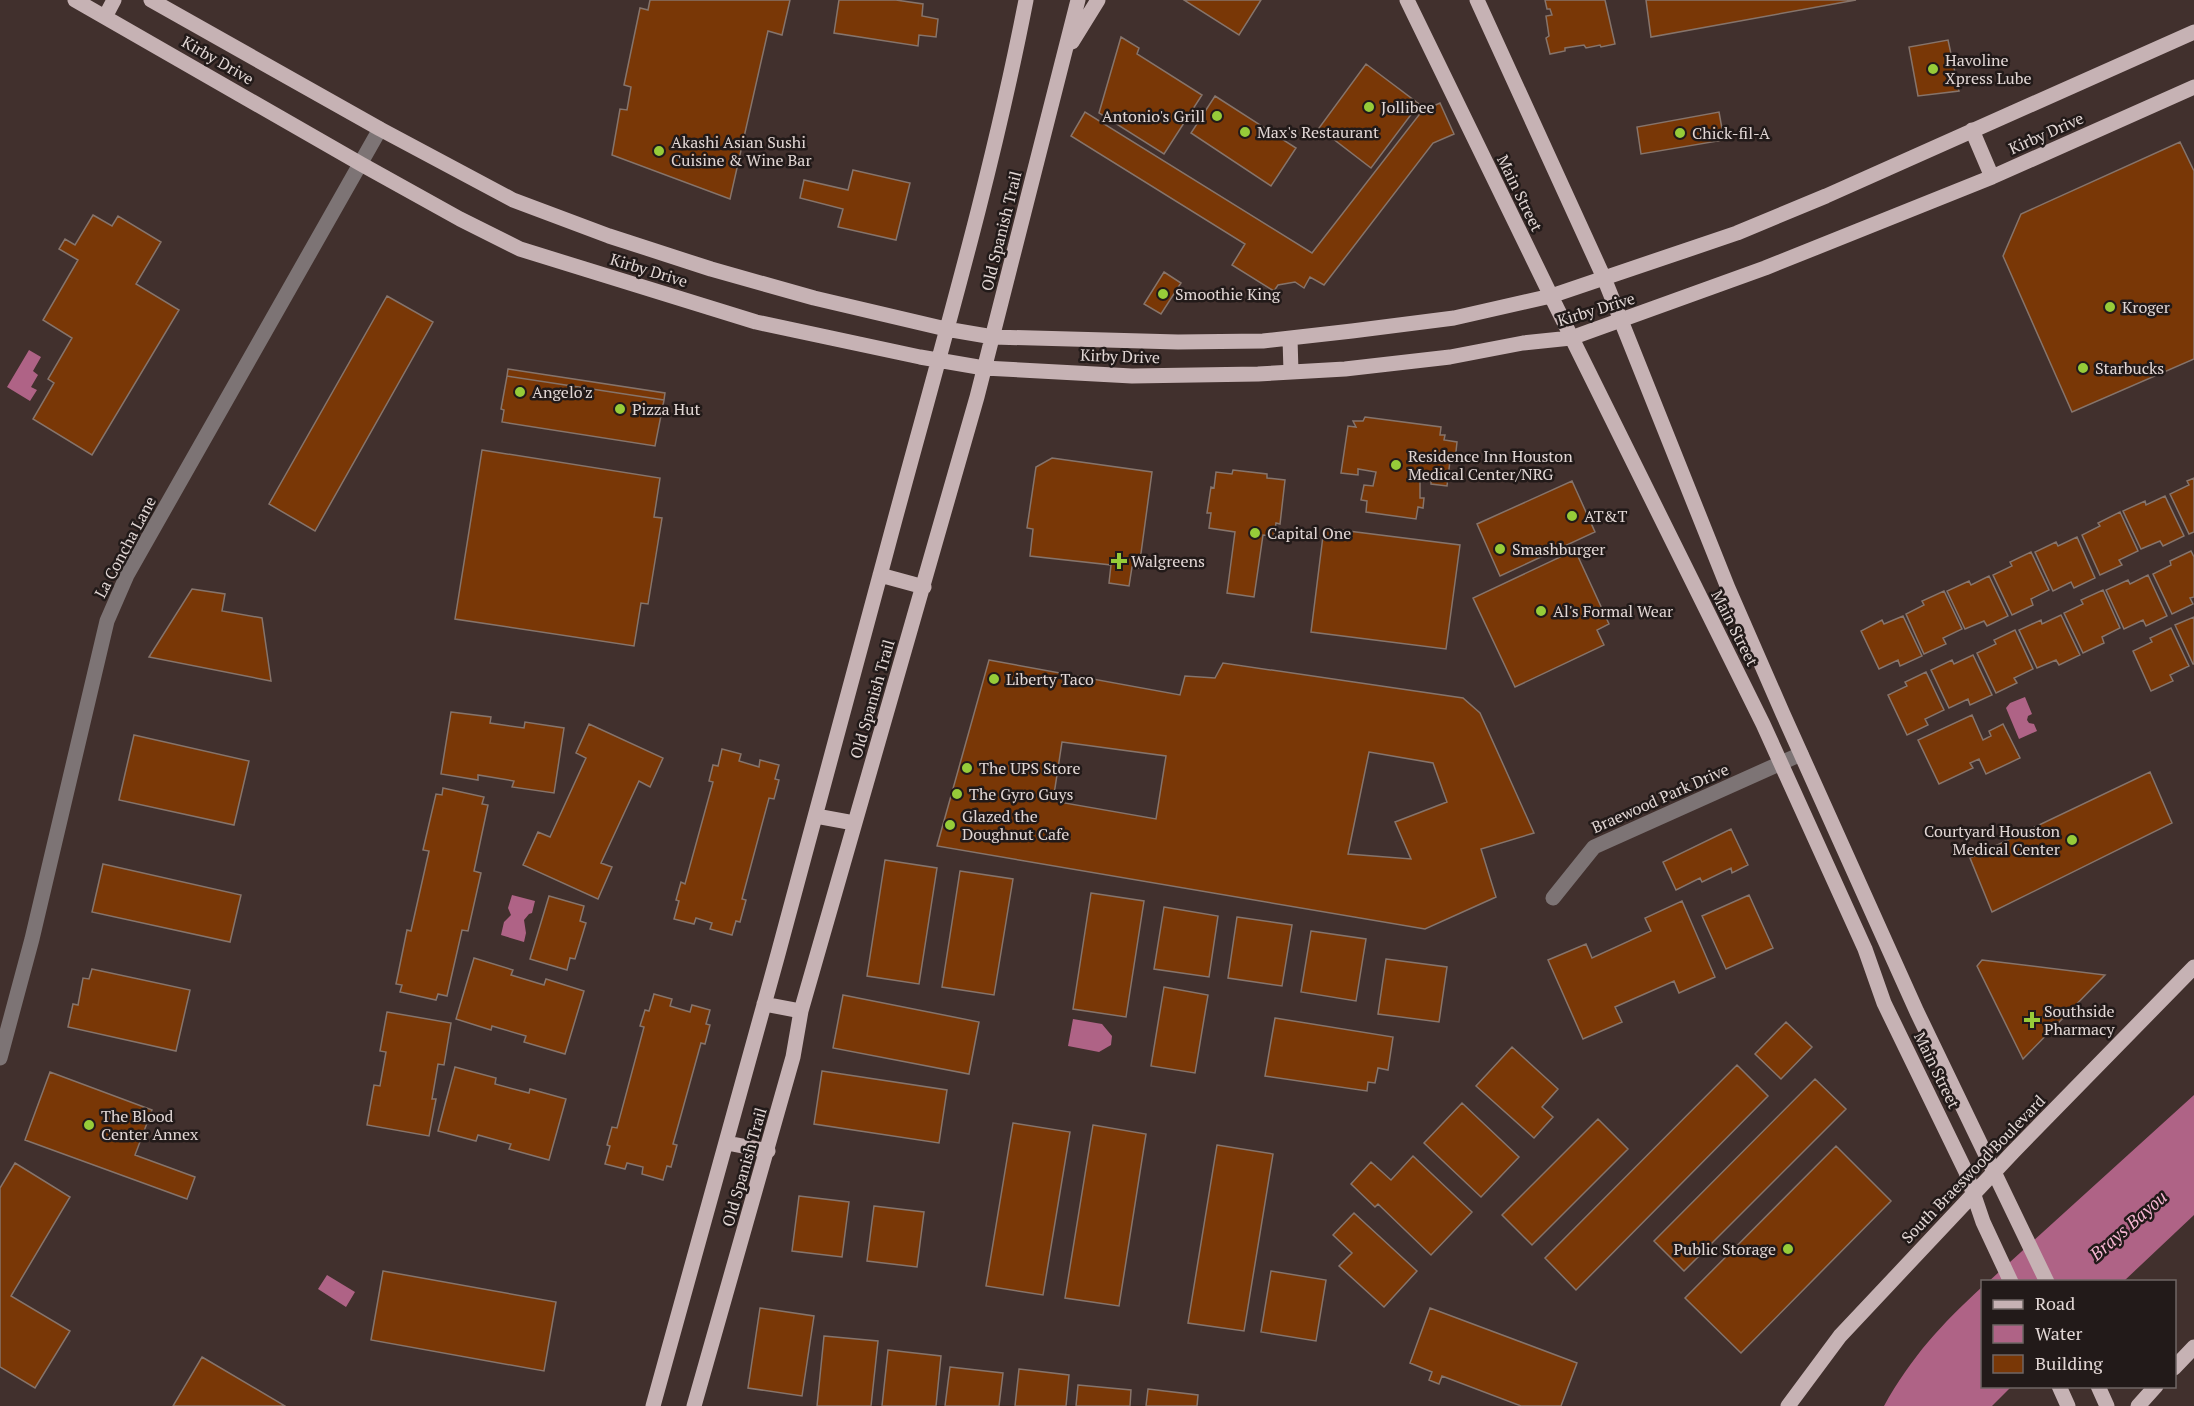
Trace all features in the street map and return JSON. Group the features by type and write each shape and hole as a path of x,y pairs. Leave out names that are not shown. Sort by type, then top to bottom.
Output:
{"main road":[{"name":"Kirby Drive","path":"75,0 361,164 460,219 520,249 756,322 938,360 984,368 1132,376 1345,369 1450,357 1523,342 1571,338 1766,268 1992,177 2194,87"},
{"path":"105,17 114,0"},
{"name":"Kirby Drive","path":"151,0 380,129 513,200 609,236 711,269 814,298 946,329 993,337 1178,342 1290,338 1454,318 1551,296 1737,233 2194,32"},
{"name":"Old Spanish Trail","path":"653,1406 816,816 993,153 1026,0"},
{"name":"Old Spanish Trail","path":"694,1406 768,1151 793,1057 801,1011 924,587 993,337 1078,0"},
{"path":"1063,57 1098,0"},
{"name":"Main Street","path":"1407,0 1781,763 1865,949 1884,1003 1966,1172 1983,1222 2011,1280"},
{"name":"Main Street","path":"1477,0 1604,278 1728,588 1801,754 1913,1003 2047,1280"},
{"path":"1972,130 1992,177"},
{"path":"1290,338 1291,372"},
{"path":"880,575 924,587"},
{"path":"816,816 854,823"},
{"name":"South Braeswood Boulevard","path":"1788,1406 1840,1336 1994,1172 2194,967"},
{"path":"764,1004 801,1011"},
{"path":"727,1143 768,1151"},
{"path":"2176,1367 2194,1347"},
{"path":"2061,1388 2068,1406"},
{"path":"2099,1388 2107,1406"},
{"path":"2138,1406 2154,1388"}],"street":[{"name":"La Concha Lane","path":"0,1058 32,939 107,621 127,574 380,129"},
{"name":"Braewood Park Drive","path":"1553,898 1594,847 1801,754"}],"water":[{"path":"29,350 41,357 33,371 38,375 31,387 37,390 30,401 7,387"},
{"path":"2025,697 2032,714 2027,720 2034,724 2037,731 2019,739 2006,708 2010,703"},
{"path":"512,895 535,901 532,913 524,920 526,933 524,942 501,935 504,922 511,915 508,908"},
{"path":"1073,1019 1102,1024 1112,1036 1111,1045 1099,1052 1068,1046"},
{"name":"Brays Bayou","path":"2194,1095 2194,1215 2125,1280 1990,1280"},
{"path":"327,1275 355,1292 346,1307 318,1289"},
{"path":"1981,1288 1981,1388 2010,1388 1992,1406 1884,1406 1917,1356 1953,1315"}],"building":[{"path":"650,0 790,0 782,35 768,31 730,199 612,155 620,109 627,110 631,87 624,85 640,8 648,10"},
{"path":"839,0 896,0 923,4 922,16 938,19 936,37 919,35 918,46 834,33"},
{"path":"1184,0 1261,0 1239,35"},
{"path":"1545,0 1605,0 1615,44 1586,48 1584,45 1565,48 1565,51 1550,54 1546,38 1549,36 1546,16 1552,15 1550,9 1547,9"},
{"path":"1646,0 1856,0 1651,37"},
{"path":"1121,37 1139,48 1137,54 1202,95 1164,154 1099,113"},
{"name":"Havoline Xpress Lube","path":"1948,40 1959,91 1918,96 1909,47"},
{"path":"1366,64 1419,104 1371,168 1319,128"},
{"path":"1215,96 1296,148 1271,186 1191,133"},
{"path":"1440,103 1454,134 1433,143 1324,285 1310,277 1304,288 1295,282 1278,285 1274,291 1232,265 1245,244 1071,136 1085,112 1312,253 1422,111"},
{"name":"Chick-fil-A","path":"1719,112 1724,140 1641,154 1637,127"},
{"name":"Kroger","path":"2180,142 2194,171 2194,359 2072,412 2003,256 2021,214"},
{"path":"853,170 910,183 896,240 838,227 843,209 800,198 804,180 848,190"},
{"path":"93,215 112,226 118,216 161,242 136,284 179,310 92,455 33,419 54,383 48,379 72,338 43,320 78,260 59,249 65,239 75,245"},
{"name":"Smoothie King","path":"1164,272 1181,283 1161,314 1144,304"},
{"path":"387,296 433,322 315,531 269,504"},
{"path":"508,369 665,393 664,400 507,376"},
{"path":"507,376 664,400 655,446 502,422 504,410 501,409"},
{"name":"Residence Inn Houston Medical Center/NRG","path":"1365,417 1441,427 1440,435 1445,435 1444,440 1457,442 1455,461 1450,461 1447,486 1431,484 1431,476 1420,475 1420,498 1424,498 1423,508 1418,507 1416,519 1366,512 1367,501 1361,500 1364,485 1373,486 1376,472 1358,469 1358,475 1341,473 1348,426 1356,427 1353,421 1363,421"},
{"path":"482,450 660,478 654,517 662,518 648,604 641,603 634,646 455,619"},
{"name":"Walgreens","path":"1052,458 1152,472 1139,568 1132,567 1129,586 1109,583 1111,565 1030,556 1033,529 1027,528 1036,467"},
{"name":"Capital One","path":"1233,470 1267,474 1267,478 1285,480 1280,524 1276,523 1274,536 1263,535 1254,597 1227,593 1235,532 1209,528 1211,513 1207,513 1216,472 1232,474"},
{"path":"2194,478 2194,532 2189,534 2170,494 2189,485 2187,481"},
{"path":"1572,481 1595,532 1500,576 1477,524"},
{"path":"2165,496 2184,536 2163,546 2160,541 2141,549 2123,511 2145,501 2146,505"},
{"path":"2120,512 2138,551 2119,560 2122,565 2100,575 2082,535 2100,526 2098,523"},
{"path":"1324,528 1460,545 1446,649 1311,632"},
{"path":"2077,537 2095,578 2074,588 2071,582 2053,591 2035,552 2056,542 2058,546"},
{"name":"Al's Formal Wear","path":"1575,550 1609,624 1597,630 1604,645 1515,687 1473,598"},
{"path":"2191,551 2194,557 2194,597 2190,598 2193,604 2172,614 2153,574 2171,565 2170,561"},
{"path":"2031,552 2049,590 2031,599 2033,605 2012,615 1993,575 2012,566 2010,562"},
{"path":"2148,575 2167,616 2146,626 2143,620 2124,629 2106,590 2128,580 2130,584"},
{"path":"1989,576 2008,616 1987,626 1984,621 1965,629 1947,591 1969,581 1971,585"},
{"path":"192,589 225,594 222,611 262,618 271,681 149,657"},
{"path":"2103,590 2120,628 2102,637 2104,643 2083,653 2064,613 2083,604 2081,600"},
{"path":"1944,591 1962,629 1943,638 1946,644 1924,654 1906,614 1924,605 1922,601"},
{"path":"2061,615 2080,655 2059,665 2056,660 2037,668 2019,630 2041,620 2042,624"},
{"path":"1903,616 1922,656 1900,666 1898,660 1879,669 1861,631 1882,620 1884,624"},
{"path":"2194,617 2194,664 2193,664 2175,625"},
{"path":"2171,628 2189,666 2170,675 2173,681 2151,691 2133,651 2152,642 2150,638"},
{"path":"2015,630 2033,669 2014,678 2017,683 1996,693 1977,653 1996,644 1994,640"},
{"path":"1973,655 1992,695 1970,705 1968,699 1949,708 1931,670 1952,660 1954,664"},
{"path":"989,660 1180,695 1185,676 1215,678 1223,663 1463,698 1480,713 1534,833 1481,849 1496,897 1425,929 937,846","holes":["1062,742 1166,756 1156,819 1053,801","1369,752 1433,763 1447,802 1395,822 1411,859 1348,854"]},
{"path":"1926,672 1944,710 1925,719 1928,725 1907,735 1888,695 1907,686 1905,682"},
{"path":"451,712 491,717 490,723 524,728 525,722 564,728 554,793 512,787 514,781 478,775 478,780 441,774"},
{"path":"1972,715 1983,740 1991,736 1989,731 2003,724 2020,758 1986,774 1979,759 1970,763 1973,768 1939,784 1918,740"},
{"path":"589,724 663,758 650,787 639,781 601,863 612,867 598,899 523,865 538,832 550,837 586,758 576,753"},
{"path":"134,735 249,761 234,825 119,800"},
{"path":"722,749 741,754 739,761 759,767 760,760 779,765 775,779 779,780 774,799 769,798 742,899 746,900 740,922 736,921 732,935 710,929 712,923 696,918 694,924 674,919 681,882 685,884 713,782 709,781 713,765 718,766"},
{"name":"Courtyard Houston Medical Center","path":"2150,772 2172,823 1992,912 1970,858"},
{"path":"443,788 484,797 482,804 488,805 474,871 481,873 468,931 462,930 447,996 438,994 436,1000 400,992 402,985 396,984 407,930 411,931 429,851 423,850 436,794 442,795"},
{"path":"1731,829 1748,865 1732,873 1731,868 1702,882 1700,878 1676,890 1663,862"},
{"path":"885,860 937,868 919,984 867,976"},
{"path":"103,864 241,895 230,942 92,912"},
{"path":"960,871 1013,879 994,995 942,987"},
{"path":"1091,893 1144,901 1126,1017 1073,1009"},
{"path":"1749,895 1773,948 1726,969 1702,916"},
{"path":"549,896 584,906 580,921 586,923 575,959 570,958 567,970 530,959"},
{"path":"1682,901 1715,977 1679,993 1674,981 1615,1007 1622,1022 1583,1039 1548,960 1586,944 1592,958 1651,931 1645,918"},
{"path":"1164,907 1218,916 1209,977 1154,969"},
{"path":"1237,917 1292,925 1282,986 1228,978"},
{"path":"1311,931 1366,939 1356,1001 1301,992"},
{"path":"474,958 513,970 511,975 544,985 546,979 584,991 565,1054 524,1042 526,1036 492,1026 491,1030 456,1019"},
{"path":"1386,959 1447,967 1439,1022 1378,1014"},
{"name":"Southside Pharmacy","path":"1982,960 2105,975 2023,1059 1977,966"},
{"path":"92,969 190,990 176,1051 68,1027 73,1004 78,1005 83,978 89,979"},
{"path":"1164,987 1208,995 1195,1073 1151,1066"},
{"path":"654,994 672,999 670,1006 690,1012 692,1005 710,1010 706,1024 710,1025 705,1044 701,1043 673,1144 677,1145 671,1167 667,1166 663,1180 642,1174 643,1167 627,1163 625,1169 605,1164 612,1127 617,1128 644,1027 640,1026 645,1010 649,1011"},
{"path":"843,995 979,1022 969,1074 833,1048"},
{"path":"387,1012 451,1023 444,1065 438,1064 432,1099 436,1099 429,1136 367,1125 374,1085 380,1086 386,1052 380,1051"},
{"path":"1275,1018 1393,1037 1388,1070 1378,1068 1375,1083 1368,1082 1367,1091 1265,1076"},
{"path":"1786,1022 1812,1047 1781,1079 1755,1054"},
{"path":"1512,1047 1558,1089 1542,1107 1553,1117 1534,1138 1476,1086"},
{"path":"1737,1065 1768,1096 1576,1290 1545,1258"},
{"path":"455,1067 496,1078 495,1084 529,1093 530,1089 566,1099 549,1160 509,1149 511,1144 478,1135 476,1141 438,1131"},
{"path":"822,1071 947,1090 939,1143 814,1124"},
{"name":"The Blood Center Annex","path":"50,1072 152,1110 135,1155 195,1177 187,1199 25,1140"},
{"path":"1815,1079 1846,1109 1684,1271 1654,1241"},
{"path":"1462,1103 1519,1157 1481,1197 1424,1143"},
{"path":"1598,1119 1628,1149 1532,1245 1502,1215"},
{"path":"1013,1123 1070,1132 1043,1295 986,1286"},
{"path":"1093,1125 1146,1134 1119,1306 1065,1298"},
{"path":"1217,1145 1273,1154 1244,1331 1188,1323"},
{"name":"Public Storage","path":"1836,1146 1891,1201 1741,1353 1685,1298"},
{"path":"1413,1156 1472,1212 1431,1255 1378,1204 1375,1207 1351,1184 1371,1162 1391,1180"},
{"path":"15,1163 70,1197 11,1296 70,1331 35,1388 0,1367 0,1188"},
{"path":"799,1196 849,1202 842,1257 792,1251"},
{"path":"874,1206 924,1212 917,1267 867,1261"},
{"path":"1354,1213 1417,1271 1384,1307 1339,1266 1352,1253 1333,1235"},
{"path":"383,1271 556,1302 544,1371 371,1340"},
{"path":"1271,1271 1326,1280 1316,1341 1261,1332"},
{"path":"760,1308 814,1316 802,1396 748,1388"},
{"path":"1430,1308 1577,1363 1561,1406 1521,1406 1442,1376 1439,1384 1429,1380 1432,1372 1410,1363"},
{"path":"824,1336 878,1341 871,1406 817,1406"},
{"path":"888,1350 941,1356 936,1406 882,1406"},
{"path":"202,1357 285,1406 173,1406"},
{"path":"950,1367 1003,1373 999,1406 945,1406"},
{"path":"1019,1369 1069,1375 1066,1406 1015,1406"},
{"path":"1078,1385 1131,1390 1130,1406 1076,1406"},
{"path":"1148,1389 1198,1395 1197,1406 1146,1406"}],"place":[{"name":"Havoline Xpress Lube","path":"1933,69"},
{"name":"Jollibee","path":"1369,107"},
{"name":"Antonio's Grill","path":"1217,116"},
{"name":"Max's Restaurant","path":"1245,132"},
{"name":"Chick-fil-A","path":"1680,133"},
{"name":"Akashi Asian Sushi Cuisine & Wine Bar","path":"659,151"},
{"name":"Smoothie King","path":"1163,294"},
{"name":"Kroger","path":"2110,307"},
{"name":"Starbucks","path":"2083,368"},
{"name":"Angelo'z","path":"520,392"},
{"name":"Pizza Hut","path":"620,409"},
{"name":"Residence Inn Houston Medical Center/NRG","path":"1396,465"},
{"name":"AT&T","path":"1572,516"},
{"name":"Capital One","path":"1255,533"},
{"name":"Smashburger","path":"1500,549"},
{"name":"Walgreens","path":"1119,561"},
{"name":"Al's Formal Wear","path":"1541,611"},
{"name":"Liberty Taco","path":"994,679"},
{"name":"The UPS Store","path":"967,768"},
{"name":"The Gyro Guys","path":"957,794"},
{"name":"Glazed the Doughnut Cafe","path":"950,825"},
{"name":"Courtyard Houston Medical Center","path":"2072,840"},
{"name":"Southside Pharmacy","path":"2032,1020"},
{"name":"The Blood Center Annex","path":"89,1125"},
{"name":"Public Storage","path":"1788,1249"}]}
